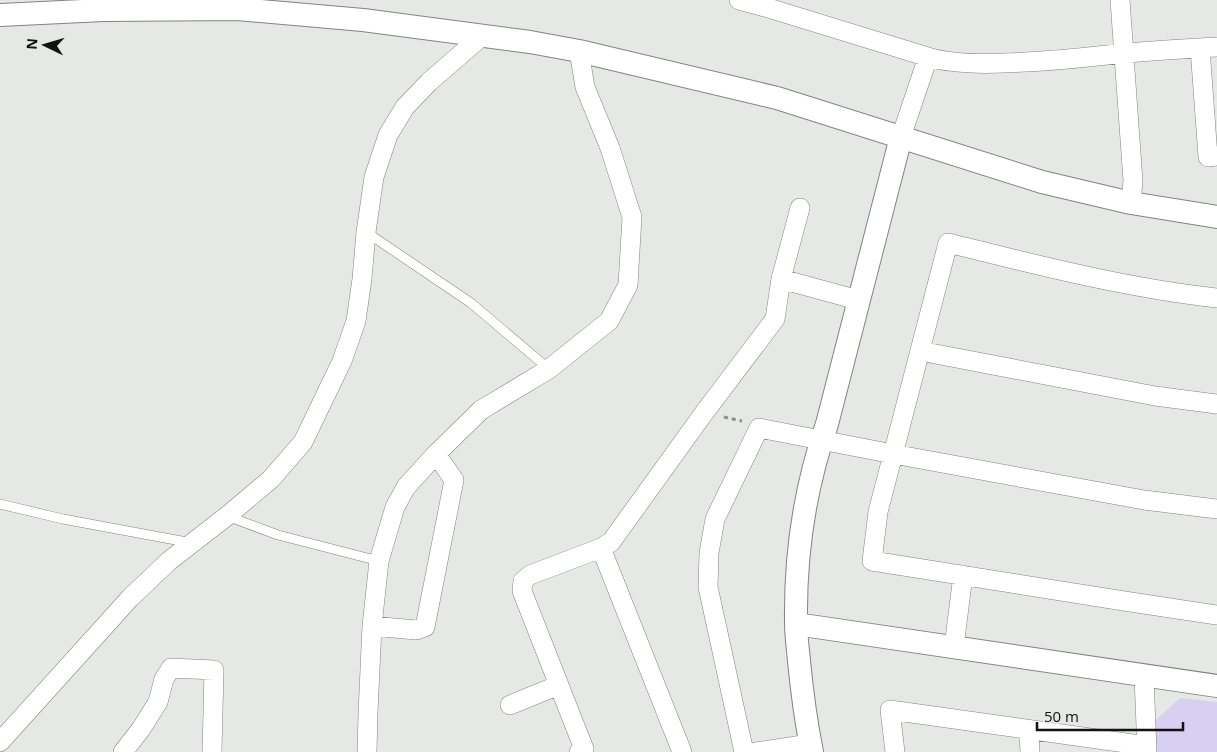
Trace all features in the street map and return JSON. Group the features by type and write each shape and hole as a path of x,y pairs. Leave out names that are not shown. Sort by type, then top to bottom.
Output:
{"street":[{"path":"739,0 766,3 928,57 947,61 986,64 1042,62 1208,47 1208,157 1217,156"},
{"path":"1120,0 1133,182 1131,204"},
{"path":"0,15 103,10 238,10 362,20 530,42 579,51 777,98 1042,182 1131,204 1217,216"},
{"path":"0,742 130,598 169,561 271,479 303,442 342,361 356,321 374,176 388,135 405,107 429,82 482,36"},
{"path":"367,752 372,626 379,561 395,507 406,487 436,454 481,410 549,370 609,321 628,285 632,217 610,148 586,87 579,51"},
{"path":"756,752 811,748 804,708 796,624 798,559 807,500 821,439 827,424 901,137 928,57"},
{"path":"579,752 584,749 522,592 523,582 530,575 601,548 611,542 704,413 775,319 781,279 800,208"},
{"path":"1217,298 1181,294 1096,278 948,243 878,512 872,561 1217,615"},
{"path":"781,279 858,300"},
{"path":"920,351 1155,396 1217,404"},
{"path":"744,752 708,587 709,553 715,519 759,428 1144,500 1217,509"},
{"path":"372,626 416,630 425,627 454,480 436,454"},
{"path":"601,548 682,752"},
{"path":"954,647 963,575"},
{"path":"796,624 1217,686"},
{"path":"123,752 141,729 158,702 164,679 171,668 214,670 212,752"},
{"path":"895,752 890,710 1147,749 1144,676"},
{"path":"510,705 559,685"},
{"path":"1029,730 1030,752"}],"lane":[{"path":"366,232 471,303 549,370"},
{"path":"0,504 63,519 192,543"},
{"path":"227,516 278,535 379,561"}],"path":[{"path":"704,413 750,422 759,428"}],"shaded area":[{"path":"1180,698 1217,702 1217,752 1157,752 1155,721"}]}
